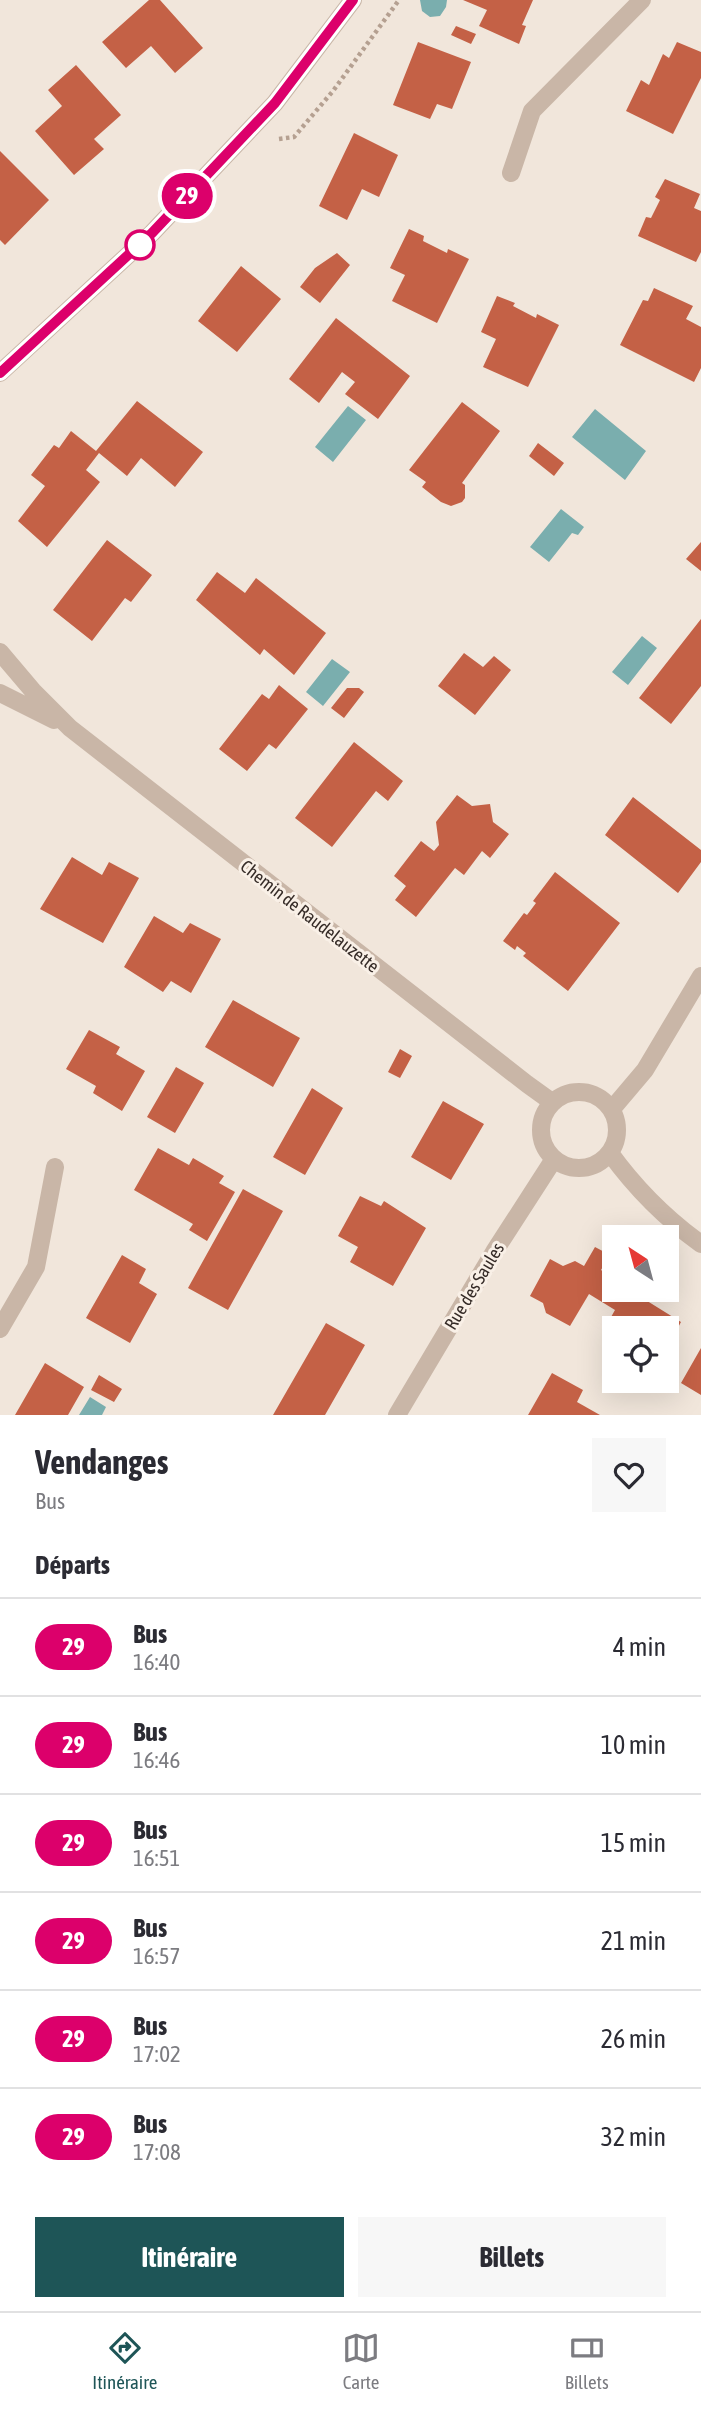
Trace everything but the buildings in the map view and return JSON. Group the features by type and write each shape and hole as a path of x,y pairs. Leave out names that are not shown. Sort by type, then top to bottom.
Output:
{"street":[{"path":"0,373 152,233 275,103 353,0"},
{"path":"511,173 532,111 642,0"},
{"name":"Chemin de Raudelauzette","path":"0,652 33,691 70,728 552,1102"},
{"name":"Chemin de Raudelauzette","path":"0,693 70,728"},
{"path":"612,1109 645,1070 701,976"},
{"path":"584,1091 600,1097 612,1109 617,1121 618,1135 610,1153 595,1165 568,1167 554,1159 546,1149 541,1128 544,1113 552,1102 567,1093 584,1091"},
{"path":"610,1153 636,1187 701,1244"},
{"name":"Rue des Saules","path":"397,1415 494,1252 554,1159"},
{"path":"0,1329 36,1268 55,1167"}],"path":[{"path":"257,122 279,139 294,137 332,91 399,0"}],"water":[{"path":"420,0 447,0 440,16 430,17 422,11"},
{"path":"348,406 366,420 333,462 315,447"},
{"path":"595,409 646,451 625,480 572,437"},
{"path":"561,509 584,527 578,535 572,533 549,562 530,547"},
{"path":"642,636 657,648 628,685 612,672"},
{"path":"332,659 350,672 323,706 306,692"},
{"path":"90,1397 106,1407 102,1415 79,1415"}],"bus line":[{"name":"29","path":"0,373 152,233 275,103 353,0"}]}
